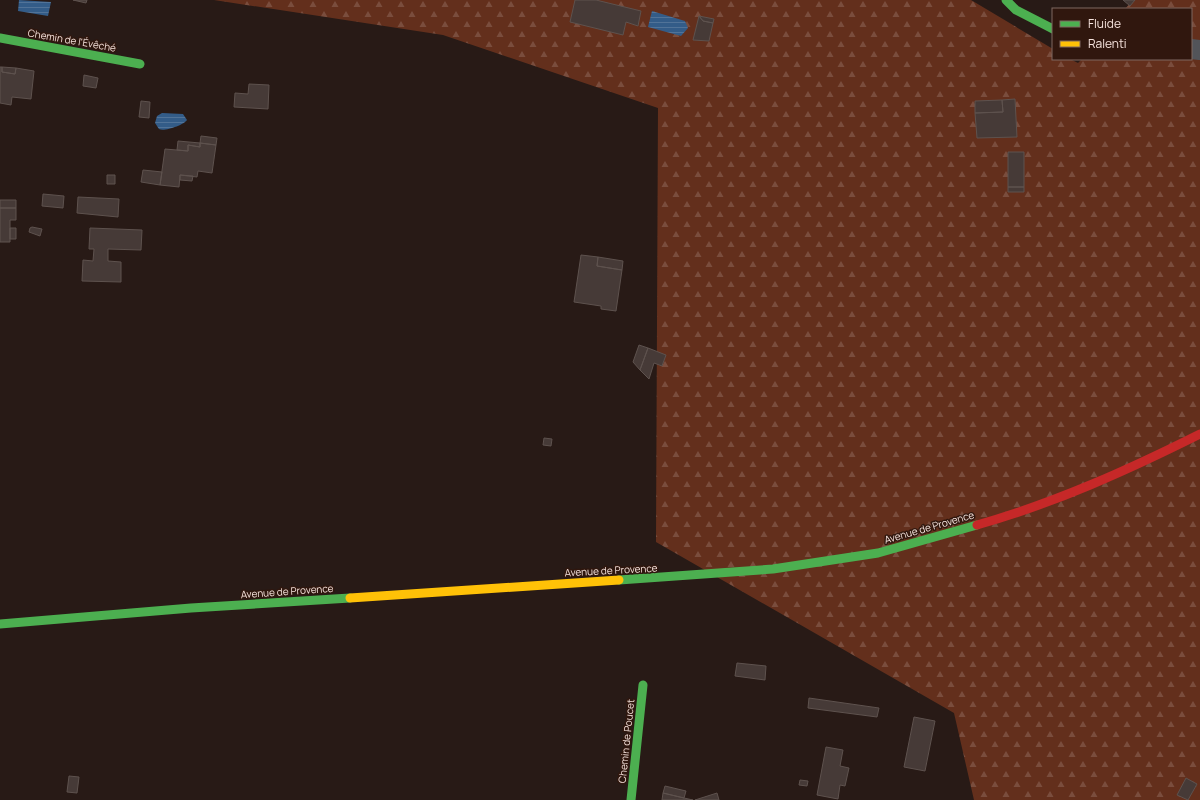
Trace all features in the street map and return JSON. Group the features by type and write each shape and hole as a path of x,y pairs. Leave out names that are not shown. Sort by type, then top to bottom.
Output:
{"main road":[{"path":"1006,0 1016,10 1052,28"},
{"name":"Chemin de l'Évêché","path":"0,38 140,64"},
{"name":"Avenue de Provence","path":"0,624 191,608 713,574 828,561 878,553 1020,513 1137,466 1200,434"},
{"name":"Chemin de Poucet","path":"631,800 643,684"}],"green space":[{"path":"214,0 971,0 1052,48 1052,60 1072,60 1078,63 1081,60 1192,60 1192,8 1126,8 1133,0 1200,0 1200,800 974,800 954,713 656,542 658,108 443,35"}],"water":[{"path":"19,0 51,2 48,16 18,11"},
{"path":"652,11 685,21 688,28 681,36 648,27"},
{"path":"162,113 183,114 187,120 174,128 162,130 159,129 155,123 157,116"}],"building":[{"path":"73,0 87,0 86,3"},
{"path":"575,0 596,0 641,11 638,26 626,22 623,35 570,22"},
{"path":"1123,0 1135,0 1130,6"},
{"path":"699,16 714,19 713,23 703,21"},
{"path":"699,16 703,21 713,23 709,41 693,40"},
{"path":"0,67 2,67 2,72 15,74 16,68 34,71 31,99 12,97 11,105 0,103"},
{"path":"2,67 16,68 15,74 2,72"},
{"path":"84,75 98,78 96,88 83,86"},
{"path":"249,84 269,85 268,109 234,107 235,93 248,94"},
{"path":"1015,99 1017,137 977,138 975,113 1003,112 1002,100"},
{"path":"1002,100 1003,112 975,113 975,101"},
{"path":"141,101 150,102 149,118 139,117"},
{"path":"201,136 217,138 216,145 200,143"},
{"path":"178,141 200,143 200,147 188,145 188,151 177,150"},
{"path":"200,143 216,145 212,173 198,171 197,177 180,175 179,187 160,185 165,149 188,151 188,145 200,147"},
{"path":"1008,152 1024,152 1024,187 1008,187"},
{"path":"143,170 162,172 160,185 141,182"},
{"path":"107,175 115,175 115,184 107,184"},
{"path":"180,175 193,176 192,181 180,180"},
{"path":"1008,187 1024,187 1024,192 1008,192"},
{"path":"43,194 64,196 63,208 42,206"},
{"path":"78,197 119,199 118,217 77,213"},
{"path":"0,200 16,200 16,208 0,208"},
{"path":"0,208 16,208 16,220 10,220 10,242 0,242"},
{"path":"10,228 16,228 16,239 10,239"},
{"path":"30,228 42,229 40,236 29,232"},
{"path":"90,228 142,230 141,250 108,249 108,261 121,262 121,282 82,281 83,260 93,261 94,249 89,249"},
{"path":"581,255 598,257 597,266 622,270 616,311 601,309 601,306 574,302"},
{"path":"598,257 623,261 622,270 597,266"},
{"path":"639,345 648,348 640,370 633,362"},
{"path":"648,348 666,355 662,366 654,363 649,379 640,370"},
{"path":"544,438 552,439 551,446 543,445"},
{"path":"737,663 766,666 765,680 735,676"},
{"path":"809,698 879,708 877,717 808,708"},
{"path":"914,717 935,721 925,771 904,767"},
{"path":"826,747 843,750 840,766 849,768 845,786 840,785 838,799 817,795"},
{"path":"69,776 79,777 77,793 67,792"},
{"path":"1186,778 1197,784 1188,800 1177,795"},
{"path":"800,780 808,781 807,786 799,785"},
{"path":"665,786 686,791 684,798 663,793"},
{"path":"663,793 684,798 693,800 662,800"},
{"path":"717,793 719,800 695,800"}],"traffic: fast":[{"path":"1006,0 1016,10 1052,28"},
{"path":"0,38 140,64"},
{"path":"619,580 773,569 878,553 977,525"},
{"path":"0,624 191,608 350,598"},
{"path":"631,800 643,685"}],"traffic: slow":[{"path":"350,598 619,580"}],"traffic: jam":[{"path":"977,525 1035,507 1091,485 1200,434"}]}
